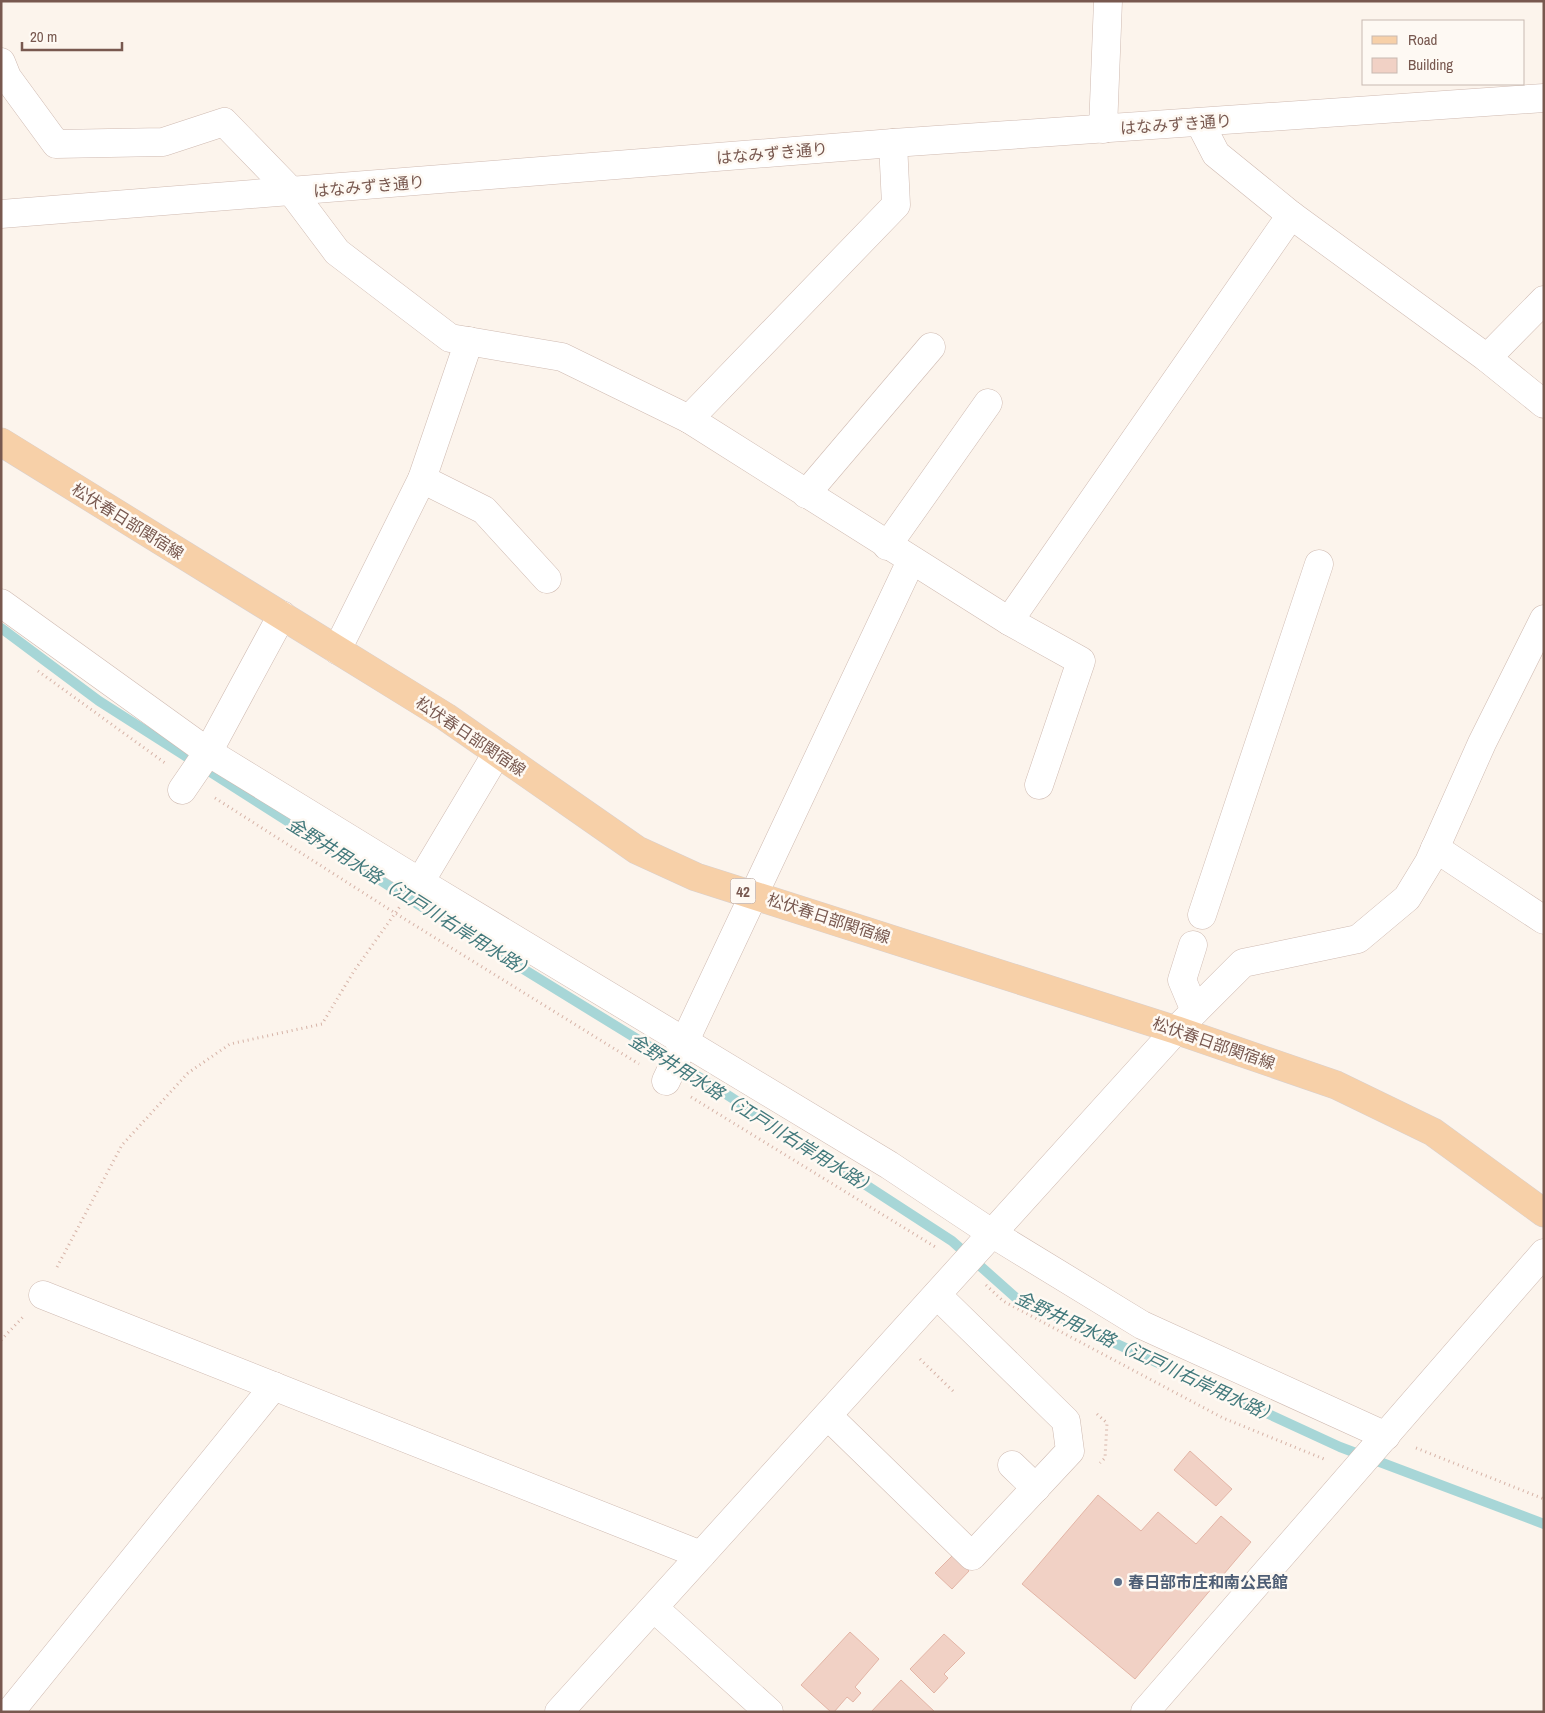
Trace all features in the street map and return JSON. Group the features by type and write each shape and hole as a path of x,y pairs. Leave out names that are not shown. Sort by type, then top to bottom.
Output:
{"main road":[{"name":"松伏春日部関宿線","path":"3,447 282,615 446,717 637,850 696,877 1186,1021 1336,1085 1433,1132 1544,1213"}],"street":[{"path":"1103,129 1108,1"},
{"path":"1,62 7,77 56,144 163,142 224,122 292,192 337,252 450,338 562,357 689,419 911,561 1009,621 1081,661 1039,785"},
{"name":"はなみずき通り","path":"1,214 893,143 1544,98"},
{"path":"1200,123 1216,154 1291,215 1487,358 1544,404"},
{"path":"689,419 896,205 893,143"},
{"path":"1009,621 1291,215"},
{"path":"1487,358 1544,300"},
{"path":"337,650 422,479 469,341"},
{"path":"806,494 931,347"},
{"path":"888,546 988,403"},
{"path":"422,479 484,510 547,579"},
{"path":"667,1080 911,561"},
{"path":"1202,915 1319,564"},
{"path":"1,603 207,753 685,1044 889,1165 989,1237 1142,1325 1381,1441"},
{"path":"186,783 207,753 282,615"},
{"path":"558,1712 1186,1021 1243,963 1358,939 1407,898 1435,848 1482,743 1544,619"},
{"path":"420,882 497,753"},
{"path":"1435,848 1544,920"},
{"path":"1186,1021 1182,980 1193,945"},
{"path":"1145,1712 1544,1253"},
{"path":"43,1294 701,1555"},
{"path":"828,1416 972,1556 1070,1452 1066,1421 937,1295"},
{"path":"10,1712 274,1386"},
{"path":"1012,1465 1036,1488"},
{"path":"654,1608 769,1712"}],"path":[{"path":"32,667 186,783 965,1264 1003,1301 1223,1418 1356,1468"},
{"path":"43,1294 122,1145 188,1073 230,1044 322,1024 354,971 396,912"},
{"path":"897,1338 954,1392"},
{"path":"1381,1441 1544,1499"}],"building":[{"path":"1190,1451 1232,1489 1216,1506 1174,1470"},
{"path":"1098,1495 1141,1531 1158,1512 1196,1544 1221,1516 1251,1542 1135,1679 1022,1584"},
{"path":"953,1555 969,1571 952,1589 935,1573"},
{"path":"850,1632 879,1659 855,1687 861,1693 853,1702 847,1697 834,1712 831,1712 801,1685"},
{"path":"944,1634 965,1653 944,1674 948,1678 934,1693 910,1669"},
{"path":"901,1680 935,1712 871,1712"}],"waterway":[{"name":"金野井用水路（江戸川右岸用水路）","path":"1,628 99,701 427,910 712,1085 952,1241 1015,1297 1340,1447 1544,1524"}],"place":[{"name":"春日部市庄和南公民館","path":"1118,1582"}]}
